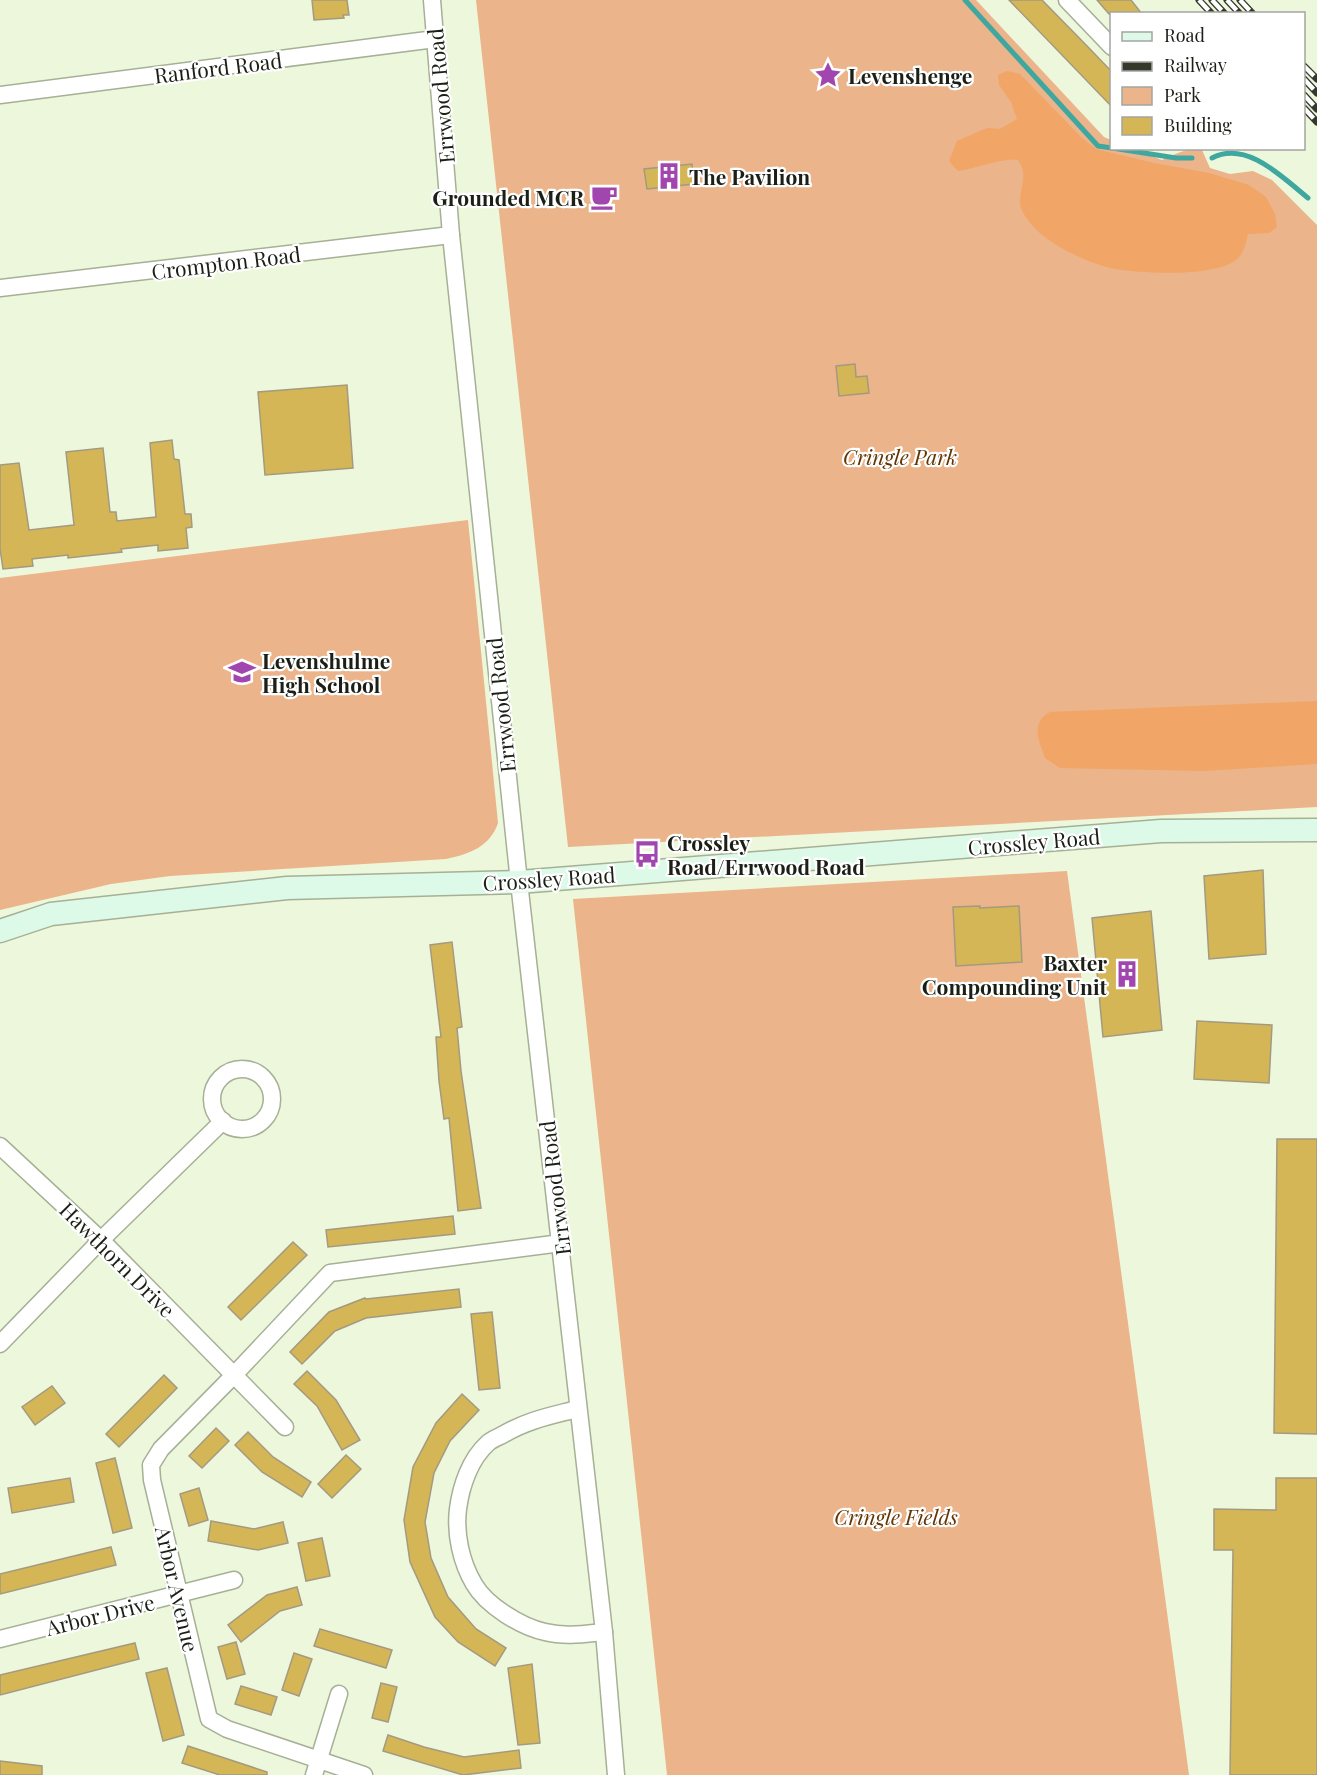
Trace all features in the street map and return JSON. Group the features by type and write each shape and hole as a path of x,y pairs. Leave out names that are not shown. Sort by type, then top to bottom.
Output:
{"street":[{"name":"Errwood Road","path":"432,0 451,235 519,882 604,1632 616,1775"},
{"path":"1067,0 1110,45"},
{"name":"Ranford Road","path":"0,95 435,39"},
{"name":"Crompton Road","path":"0,288 451,235"},
{"name":"Crossley Road","path":"0,931 51,914 287,888 519,882 1161,831 1317,830"},
{"path":"0,1344 101,1240 223,1121"},
{"name":"Hawthorn Drive","path":"0,1146 101,1240 234,1375"},
{"name":"Arbor Avenue","path":"364,1775 316,1768 209,1719 152,1480 151,1464 161,1449 330,1273 561,1243"},
{"path":"234,1375 285,1427"},
{"path":"577,1409 524,1423 488,1442 471,1465 460,1494 456,1522 460,1550 474,1585 494,1606 515,1620 544,1632 573,1635 604,1632"},
{"name":"Arbor Drive","path":"0,1639 234,1580"},
{"path":"316,1768 339,1694"}],"green space":[{"name":"Cringle Park","path":"476,0 976,0 1104,137 1110,140 1110,150 1136,150 1162,160 1187,150 1202,150 1210,168 1230,174 1253,171 1272,180 1317,225 1317,807 568,847"},
{"name":"Levenshulme High School","path":"468,520 498,823 484,844 463,855 446,859 170,876 111,884 0,910 0,578"},
{"name":"Cringle Fields","path":"1067,871 1189,1775 667,1775 573,899"}],"shaded area":[{"path":"1007,71 1020,74 1081,137 1096,149 1209,173 1249,185 1266,197 1275,214 1277,227 1269,233 1248,234 1241,254 1227,265 1194,272 1154,273 1106,267 1063,249 1041,234 1024,214 1020,205 1023,170 1018,160 1006,160 958,171 949,161 957,141 987,128 1000,129 1017,119 1011,102 999,85 998,75"},
{"path":"1317,701 1317,764 1204,771 1060,768 1045,758 1038,733 1040,721 1050,712"}],"building":[{"path":"312,0 347,0 349,15 343,15 344,18 314,20"},
{"path":"1009,0 1042,0 1090,49 1110,70 1110,105"},
{"path":"1097,0 1131,0 1140,12 1110,12 1109,14"},
{"name":"The Pavilion","path":"692,164 694,184 647,189 644,169"},
{"path":"855,364 856,377 867,376 869,393 839,396 836,366"},
{"path":"347,385 353,468 265,475 258,392"},
{"path":"172,440 174,459 179,460 185,514 191,514 192,527 186,528 188,548 158,551 158,545 68,558 68,555 32,559 33,566 3,569 0,549 0,465 19,463 29,530 74,525 66,452 103,448 110,512 116,512 117,521 156,517 150,443"},
{"path":"1263,870 1266,954 1209,959 1204,876"},
{"path":"980,906 980,908 1019,906 1022,962 956,966 953,907"},
{"name":"Baxter Compounding Unit","path":"1151,911 1162,1030 1103,1037 1092,918"},
{"path":"452,942 462,1027 457,1028 461,1071 481,1208 458,1211 449,1118 444,1119 439,1081 436,1037 441,1037 430,945"},
{"path":"1197,1021 1272,1025 1269,1083 1194,1079"},
{"path":"1277,1139 1317,1139 1317,1434 1274,1433"},
{"path":"453,1216 455,1234 328,1247 326,1230"},
{"path":"293,1242 307,1255 241,1320 228,1307"},
{"path":"459,1289 461,1307 366,1318 335,1331 302,1364 290,1352 329,1312 365,1298"},
{"path":"492,1312 500,1388 479,1390 471,1314"},
{"path":"307,1371 336,1400 360,1440 342,1450 317,1406 294,1384"},
{"path":"164,1375 177,1388 119,1447 106,1434"},
{"path":"52,1386 65,1403 35,1425 22,1407"},
{"path":"462,1394 479,1410 450,1441 434,1473 425,1522 431,1558 448,1597 476,1629 506,1648 495,1666 458,1642 435,1617 410,1562 404,1520 413,1467 436,1423"},
{"path":"216,1428 229,1441 202,1468 189,1456"},
{"path":"248,1432 273,1457 311,1482 302,1497 262,1472 235,1445"},
{"path":"346,1455 361,1469 332,1498 318,1484"},
{"path":"115,1458 132,1528 113,1533 96,1463"},
{"path":"70,1478 74,1502 12,1513 8,1488"},
{"path":"1276,1478 1317,1478 1317,1775 1230,1775 1233,1550 1214,1550 1214,1509 1276,1510"},
{"path":"199,1488 208,1520 189,1526 180,1494"},
{"path":"211,1521 254,1529 283,1522 288,1543 258,1550 208,1541"},
{"path":"322,1538 330,1576 306,1581 298,1543"},
{"path":"111,1547 116,1565 0,1594 0,1574"},
{"path":"297,1587 302,1605 280,1611 241,1642 228,1625 267,1595"},
{"path":"320,1629 392,1650 386,1668 314,1646"},
{"path":"236,1642 245,1674 227,1679 218,1647"},
{"path":"135,1643 139,1659 0,1695 0,1675"},
{"path":"294,1653 312,1659 299,1696 282,1690"},
{"path":"532,1664 540,1743 518,1745 508,1668"},
{"path":"167,1668 184,1735 163,1741 146,1673"},
{"path":"381,1683 397,1687 388,1722 372,1718"},
{"path":"241,1686 277,1697 271,1715 235,1704"},
{"path":"388,1735 464,1757 519,1750 521,1768 463,1775 383,1751"},
{"path":"188,1746 267,1772 267,1775 220,1775 182,1763"},
{"path":"0,1761 42,1766 42,1775 0,1775"}],"waterway":[{"path":"965,0 1098,146 1110,148"},
{"path":"1125,150 1176,158 1192,158"},
{"path":"1212,158 1225,154 1251,157 1276,172 1308,198"}],"railway":[{"path":"1199,0 1210,12"},
{"path":"1212,0 1223,12"},
{"path":"1227,0 1238,12"},
{"path":"1240,0 1251,12"},
{"path":"1305,67 1317,79"},
{"path":"1305,80 1317,93"},
{"path":"1305,96 1317,109"},
{"path":"1305,109 1317,122"}],"place":[{"name":"Levenshenge","path":"828,75"},
{"name":"The Pavilion","path":"669,176"},
{"name":"Grounded MCR","path":"604,197"},
{"name":"Levenshulme High School","path":"242,672"},
{"name":"Crossley Road/Errwood Road","path":"647,854"},
{"name":"Baxter Compounding Unit","path":"1127,974"}]}
